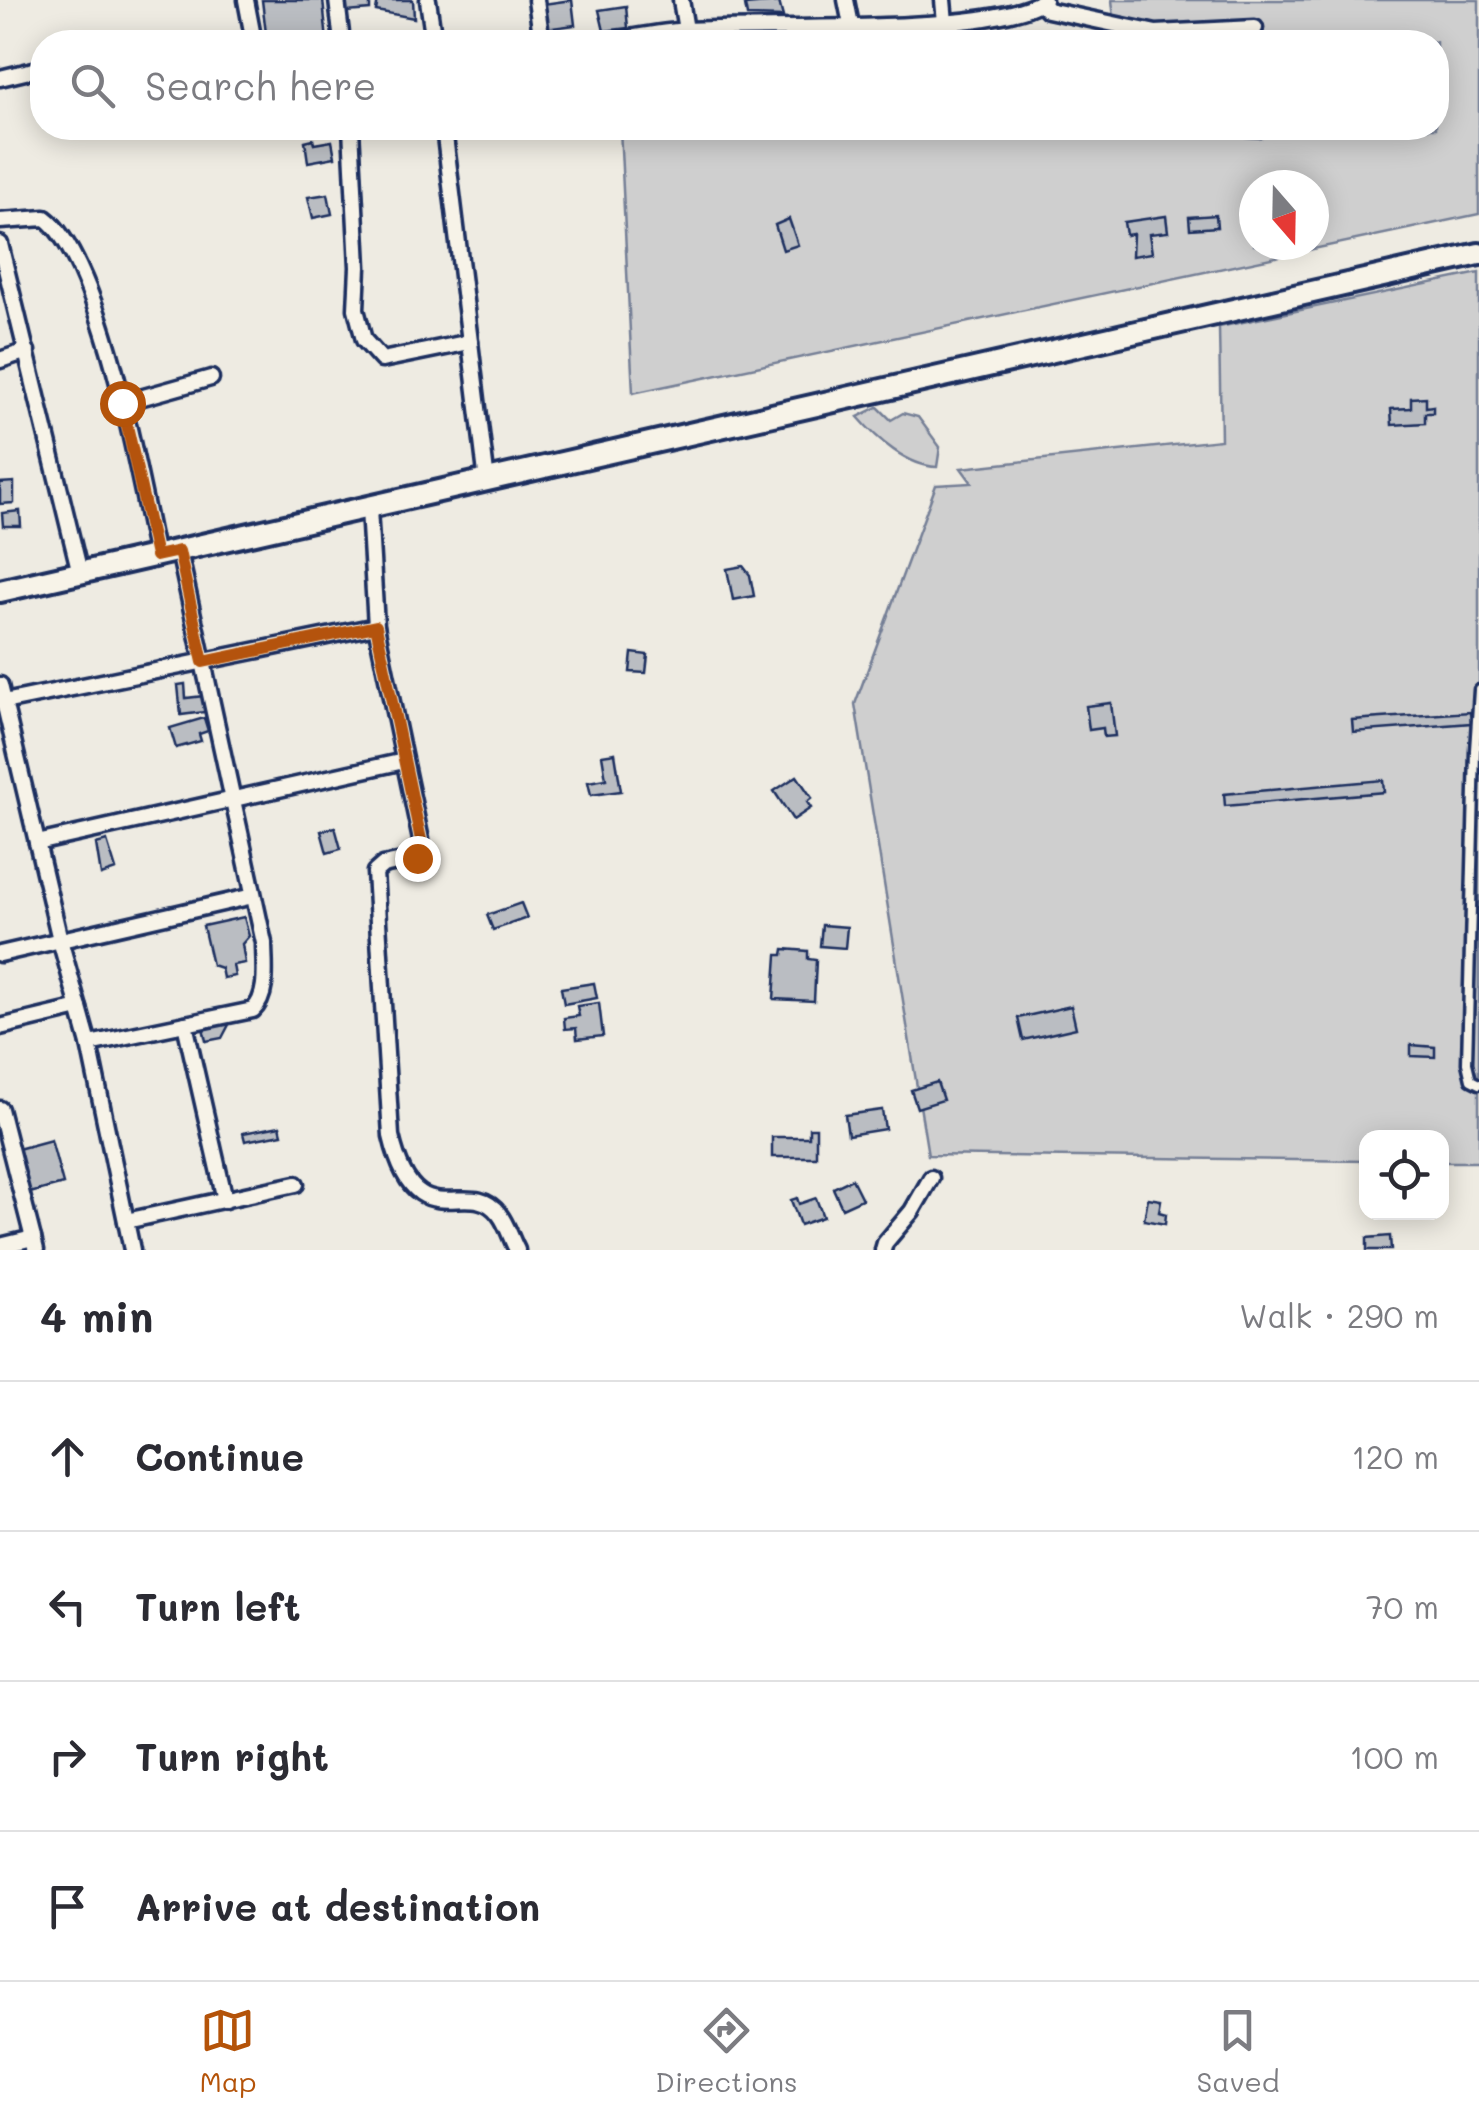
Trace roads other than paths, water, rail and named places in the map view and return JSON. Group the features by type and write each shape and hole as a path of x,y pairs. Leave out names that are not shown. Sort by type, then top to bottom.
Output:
{"street":[{"path":"246,0 252,30"},
{"path":"338,0 341,30"},
{"path":"428,0 432,30"},
{"path":"536,0 540,30"},
{"path":"681,0 686,30 945,22 1015,12 1042,2 1048,10 1142,30"},
{"path":"846,0 850,25"},
{"path":"943,0 945,22"},
{"path":"1215,30 1255,28"},
{"path":"0,78 30,71"},
{"path":"352,140 358,267 356,309 364,340 382,360 470,342"},
{"path":"445,140 488,482"},
{"path":"0,221 44,218 60,230 78,264 122,403 156,556"},
{"path":"0,244 80,573"},
{"path":"0,591 1479,254"},
{"path":"0,360 26,352"},
{"path":"122,403 211,378"},
{"path":"370,508 376,626 421,840 417,858 383,865 375,872 391,1136 412,1188 425,1197 489,1206 499,1214 517,1250"},
{"path":"89,1044 252,1010 260,1002 264,942 179,551"},
{"path":"4,702 376,626"},
{"path":"0,685 60,940 89,1044 132,1250"},
{"path":"37,842 404,761"},
{"path":"0,954 253,896"},
{"path":"0,1027 79,1008"},
{"path":"185,1024 225,1200"},
{"path":"0,1110 34,1244 0,1246"},
{"path":"883,1250 931,1178"},
{"path":"126,1221 296,1184"}],"lane":[{"path":"1479,690 1474,750 1468,1063 1471,1080 1479,1084"}]}
